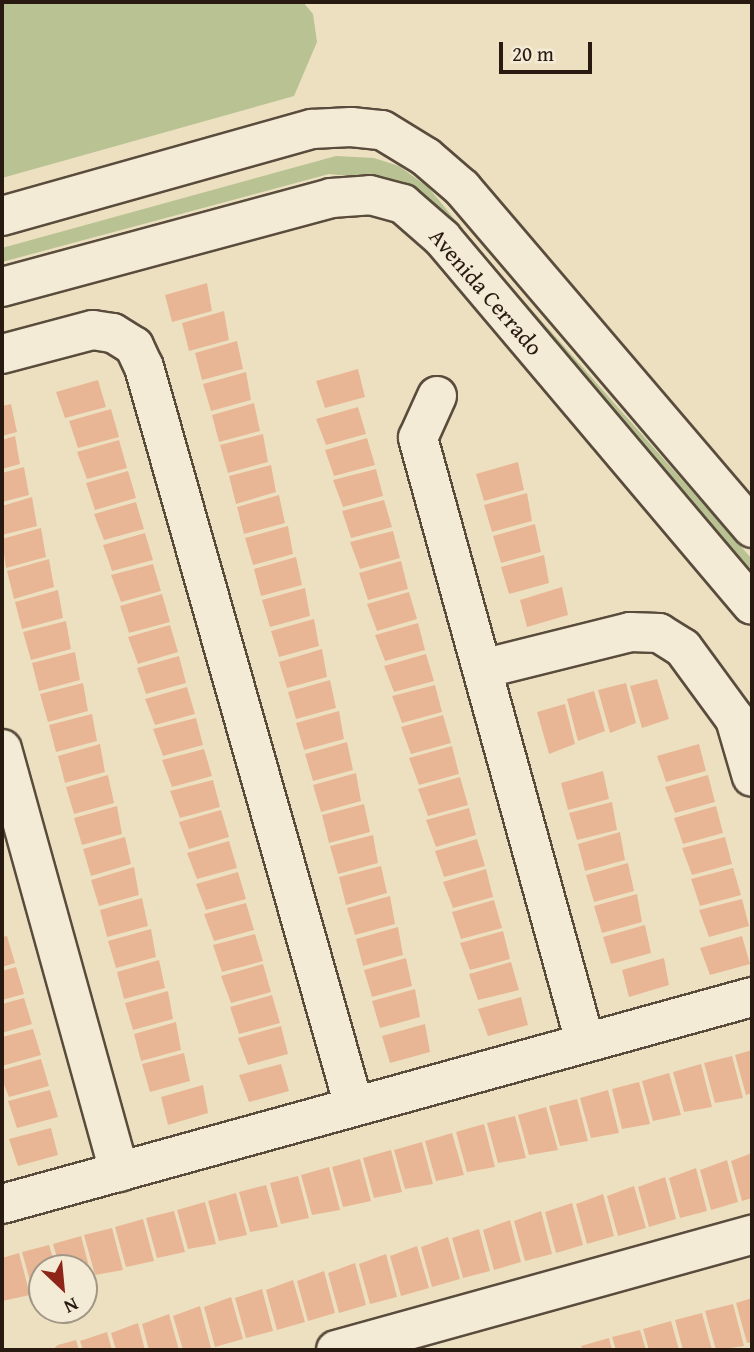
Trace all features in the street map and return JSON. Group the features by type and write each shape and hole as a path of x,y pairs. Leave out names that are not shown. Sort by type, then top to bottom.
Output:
{"street":[{"path":"2,216 312,129 351,127 382,130 426,157 462,188 752,527"},
{"name":"Avenida Cerrado","path":"2,287 331,198 370,194 403,204 442,238 752,605"},
{"path":"2,354 93,330 113,333 134,346 144,367 354,1106"},
{"path":"437,396 418,438 585,1042"},
{"path":"482,669 630,632 659,633 683,648 735,719 752,777"},
{"path":"2,749 119,1172"},
{"path":"2,1204 752,997"},
{"path":"336,1350 752,1235"}],"green space":[{"path":"2,2 303,2 313,14 317,42 294,96 2,178"},
{"path":"336,156 374,158 399,166 428,187 493,266 752,559 752,585 378,179 329,174 2,262 2,248"}],"building":[{"path":"207,283 212,311 172,322 165,295"},
{"path":"224,311 229,340 189,351 182,323"},
{"path":"237,341 243,369 202,380 195,353"},
{"path":"358,369 365,397 325,408 316,381"},
{"path":"246,372 251,400 211,411 203,384"},
{"path":"98,380 106,407 65,418 56,392"},
{"path":"254,403 260,431 219,442 212,415"},
{"path":"11,404 17,432 2,436 2,406"},
{"path":"358,407 366,434 326,445 316,419"},
{"path":"111,409 119,437 78,448 69,421"},
{"path":"263,434 268,462 228,473 220,445"},
{"path":"15,436 20,464 2,469 2,440"},
{"path":"367,438 375,465 334,476 325,450"},
{"path":"119,440 127,468 87,479 77,452"},
{"path":"518,462 524,490 484,501 476,474"},
{"path":"271,465 276,492 236,504 229,476"},
{"path":"24,467 29,495 2,502 2,473"},
{"path":"376,469 383,496 343,507 333,480"},
{"path":"128,471 136,498 95,510 86,483"},
{"path":"527,493 532,521 492,532 484,505"},
{"path":"279,495 285,523 244,534 237,507"},
{"path":"32,497 37,526 2,535 2,506"},
{"path":"384,500 392,527 351,538 342,511"},
{"path":"136,502 144,529 104,540 94,514"},
{"path":"535,524 541,552 501,563 493,536"},
{"path":"288,526 293,554 253,565 245,538"},
{"path":"41,528 46,557 6,568 2,539"},
{"path":"393,531 400,558 360,569 350,542"},
{"path":"145,533 153,560 112,571 103,545"},
{"path":"544,555 549,583 509,594 501,567"},
{"path":"296,557 302,585 261,596 254,569"},
{"path":"49,559 54,587 14,599 7,571"},
{"path":"401,561 408,589 368,600 359,573"},
{"path":"153,564 161,591 121,602 111,575"},
{"path":"562,587 568,615 527,627 520,600"},
{"path":"305,588 310,616 270,627 262,600"},
{"path":"58,590 63,618 22,629 15,602"},
{"path":"409,592 417,619 377,631 367,604"},
{"path":"162,594 170,622 129,633 120,606"},
{"path":"314,619 319,646 279,657 271,631"},
{"path":"66,621 71,649 31,660 23,632"},
{"path":"418,623 425,650 385,661 375,635"},
{"path":"170,625 178,652 138,664 128,637"},
{"path":"322,649 327,677 287,688 279,662"},
{"path":"75,652 80,680 39,691 32,663"},
{"path":"426,654 434,681 394,692 384,666"},
{"path":"179,656 186,683 146,694 137,668"},
{"path":"657,679 669,719 642,728 630,686"},
{"path":"330,680 336,708 296,719 288,692"},
{"path":"83,683 88,711 48,722 40,694"},
{"path":"626,683 636,723 610,733 598,690"},
{"path":"435,685 442,712 402,723 392,696"},
{"path":"187,687 195,714 155,725 145,699"},
{"path":"594,691 605,731 578,741 567,699"},
{"path":"565,704 575,744 549,754 537,712"},
{"path":"339,711 344,739 304,750 296,723"},
{"path":"92,714 97,741 56,752 49,725"},
{"path":"443,715 451,743 411,754 401,727"},
{"path":"196,718 203,745 163,756 153,729"},
{"path":"347,742 353,770 313,781 305,754"},
{"path":"100,744 105,772 65,783 58,756"},
{"path":"699,744 706,771 666,782 657,756"},
{"path":"452,746 459,774 419,785 409,758"},
{"path":"204,749 212,776 172,787 162,760"},
{"path":"603,771 609,799 568,810 561,783"},
{"path":"356,773 361,801 321,812 313,785"},
{"path":"108,775 114,803 74,814 66,787"},
{"path":"708,775 715,802 675,813 665,787"},
{"path":"460,777 468,805 428,816 418,789"},
{"path":"213,780 220,807 180,818 170,791"},
{"path":"612,802 617,830 577,840 569,813"},
{"path":"364,804 370,832 329,843 322,815"},
{"path":"117,806 122,834 82,845 74,818"},
{"path":"716,806 723,833 683,844 674,818"},
{"path":"469,808 476,835 436,847 426,820"},
{"path":"221,810 229,837 189,849 179,822"},
{"path":"620,832 625,860 585,871 578,844"},
{"path":"373,835 378,863 338,874 330,846"},
{"path":"125,837 131,864 91,876 83,849"},
{"path":"725,837 732,864 692,875 682,848"},
{"path":"477,839 485,866 444,877 435,851"},
{"path":"229,841 237,868 197,879 187,853"},
{"path":"628,863 634,891 594,902 586,875"},
{"path":"381,866 387,893 346,905 339,877"},
{"path":"134,867 139,895 99,906 91,880"},
{"path":"733,868 741,895 700,906 691,879"},
{"path":"486,869 493,897 453,908 443,882"},
{"path":"238,872 246,899 206,910 196,884"},
{"path":"637,894 642,922 602,933 594,906"},
{"path":"390,896 395,924 355,935 347,908"},
{"path":"142,898 148,926 107,937 100,910"},
{"path":"742,899 749,926 709,937 699,910"},
{"path":"494,900 502,928 461,939 452,912"},
{"path":"246,903 254,930 214,941 204,914"},
{"path":"645,925 651,953 611,964 603,937"},
{"path":"398,927 403,955 363,966 356,939"},
{"path":"151,929 156,957 116,968 108,941"},
{"path":"503,931 510,959 470,970 460,943"},
{"path":"255,934 263,961 222,972 213,945"},
{"path":"7,936 15,963 2,967 2,937"},
{"path":"742,936 750,964 710,975 700,948"},
{"path":"406,958 412,986 372,997 364,970"},
{"path":"664,958 669,985 629,997 622,970"},
{"path":"159,960 165,988 124,999 117,972"},
{"path":"511,962 519,990 478,1000 469,974"},
{"path":"263,964 271,992 231,1003 221,976"},
{"path":"16,967 24,994 2,1000 2,971"},
{"path":"415,989 420,1017 380,1028 372,1001"},
{"path":"168,991 173,1019 133,1030 125,1003"},
{"path":"272,995 280,1023 239,1034 230,1007"},
{"path":"521,997 528,1025 488,1036 478,1009"},
{"path":"24,998 32,1024 2,1033 2,1004"},
{"path":"176,1022 181,1050 141,1061 134,1034"},
{"path":"425,1024 430,1052 390,1063 382,1036"},
{"path":"281,1026 288,1054 248,1065 238,1038"},
{"path":"33,1029 41,1055 2,1066 2,1037"},
{"path":"752,1050 752,1093 746,1095 735,1055"},
{"path":"184,1053 190,1081 150,1092 142,1064"},
{"path":"732,1056 743,1098 715,1103 704,1063"},
{"path":"41,1059 49,1086 9,1097 2,1080 2,1070"},
{"path":"281,1064 289,1091 249,1102 239,1075"},
{"path":"701,1064 712,1107 684,1112 673,1072"},
{"path":"669,1073 681,1115 653,1121 642,1081"},
{"path":"639,1082 650,1124 622,1129 612,1089"},
{"path":"203,1085 208,1113 168,1125 161,1097"},
{"path":"50,1090 58,1117 17,1128 8,1101"},
{"path":"608,1090 619,1133 591,1138 580,1098"},
{"path":"577,1099 588,1141 560,1146 549,1106"},
{"path":"546,1107 558,1150 529,1155 518,1115"},
{"path":"515,1116 526,1158 498,1163 487,1123"},
{"path":"484,1124 495,1167 467,1172 456,1132"},
{"path":"51,1128 58,1155 18,1166 9,1139"},
{"path":"452,1133 464,1175 436,1181 425,1141"},
{"path":"422,1142 433,1184 405,1189 394,1150"},
{"path":"391,1150 402,1192 374,1198 363,1158"},
{"path":"752,1153 752,1198 742,1201 731,1161"},
{"path":"360,1159 371,1201 343,1207 332,1167"},
{"path":"727,1160 738,1202 711,1210 700,1170"},
{"path":"329,1167 340,1210 312,1215 301,1175"},
{"path":"696,1168 707,1211 680,1218 669,1178"},
{"path":"298,1176 309,1218 281,1224 270,1183"},
{"path":"665,1177 676,1219 649,1227 638,1187"},
{"path":"266,1185 278,1227 250,1232 239,1192"},
{"path":"634,1186 646,1228 618,1236 607,1196"},
{"path":"236,1193 247,1235 219,1241 208,1201"},
{"path":"603,1194 614,1236 587,1244 576,1204"},
{"path":"205,1202 216,1244 188,1249 177,1210"},
{"path":"572,1203 583,1245 556,1253 545,1212"},
{"path":"174,1211 185,1252 157,1258 146,1218"},
{"path":"541,1211 552,1254 525,1261 514,1221"},
{"path":"143,1219 154,1261 126,1267 115,1227"},
{"path":"510,1220 521,1262 494,1270 483,1230"},
{"path":"112,1228 123,1270 98,1274 98,1254 89,1254 84,1235"},
{"path":"479,1229 490,1271 463,1278 452,1238"},
{"path":"81,1236 86,1254 56,1254 53,1244"},
{"path":"448,1237 460,1279 432,1287 421,1247"},
{"path":"49,1245 52,1254 28,1254 28,1274 22,1252"},
{"path":"417,1246 429,1288 401,1296 390,1256"},
{"path":"19,1253 28,1295 2,1301 2,1258"},
{"path":"386,1254 397,1297 370,1304 359,1264"},
{"path":"355,1263 366,1305 339,1313 328,1273"},
{"path":"324,1271 335,1313 308,1321 297,1281"},
{"path":"293,1280 305,1322 277,1330 266,1290"},
{"path":"262,1289 273,1331 246,1338 235,1298"},
{"path":"231,1297 243,1339 215,1347 204,1307"},
{"path":"752,1298 752,1342 747,1343 736,1303"},
{"path":"733,1304 744,1346 716,1350 705,1311"},
{"path":"200,1306 211,1348 183,1350 173,1316"},
{"path":"702,1313 712,1350 683,1350 675,1320"},
{"path":"169,1314 179,1350 149,1350 142,1324"},
{"path":"671,1321 679,1350 649,1350 643,1329"},
{"path":"138,1323 145,1350 116,1350 111,1333"},
{"path":"640,1330 646,1350 616,1350 612,1337"},
{"path":"107,1332 112,1350 83,1350 80,1341"},
{"path":"609,1338 612,1350 583,1350 581,1346"},
{"path":"76,1340 79,1350 52,1350 58,1345"}]}
